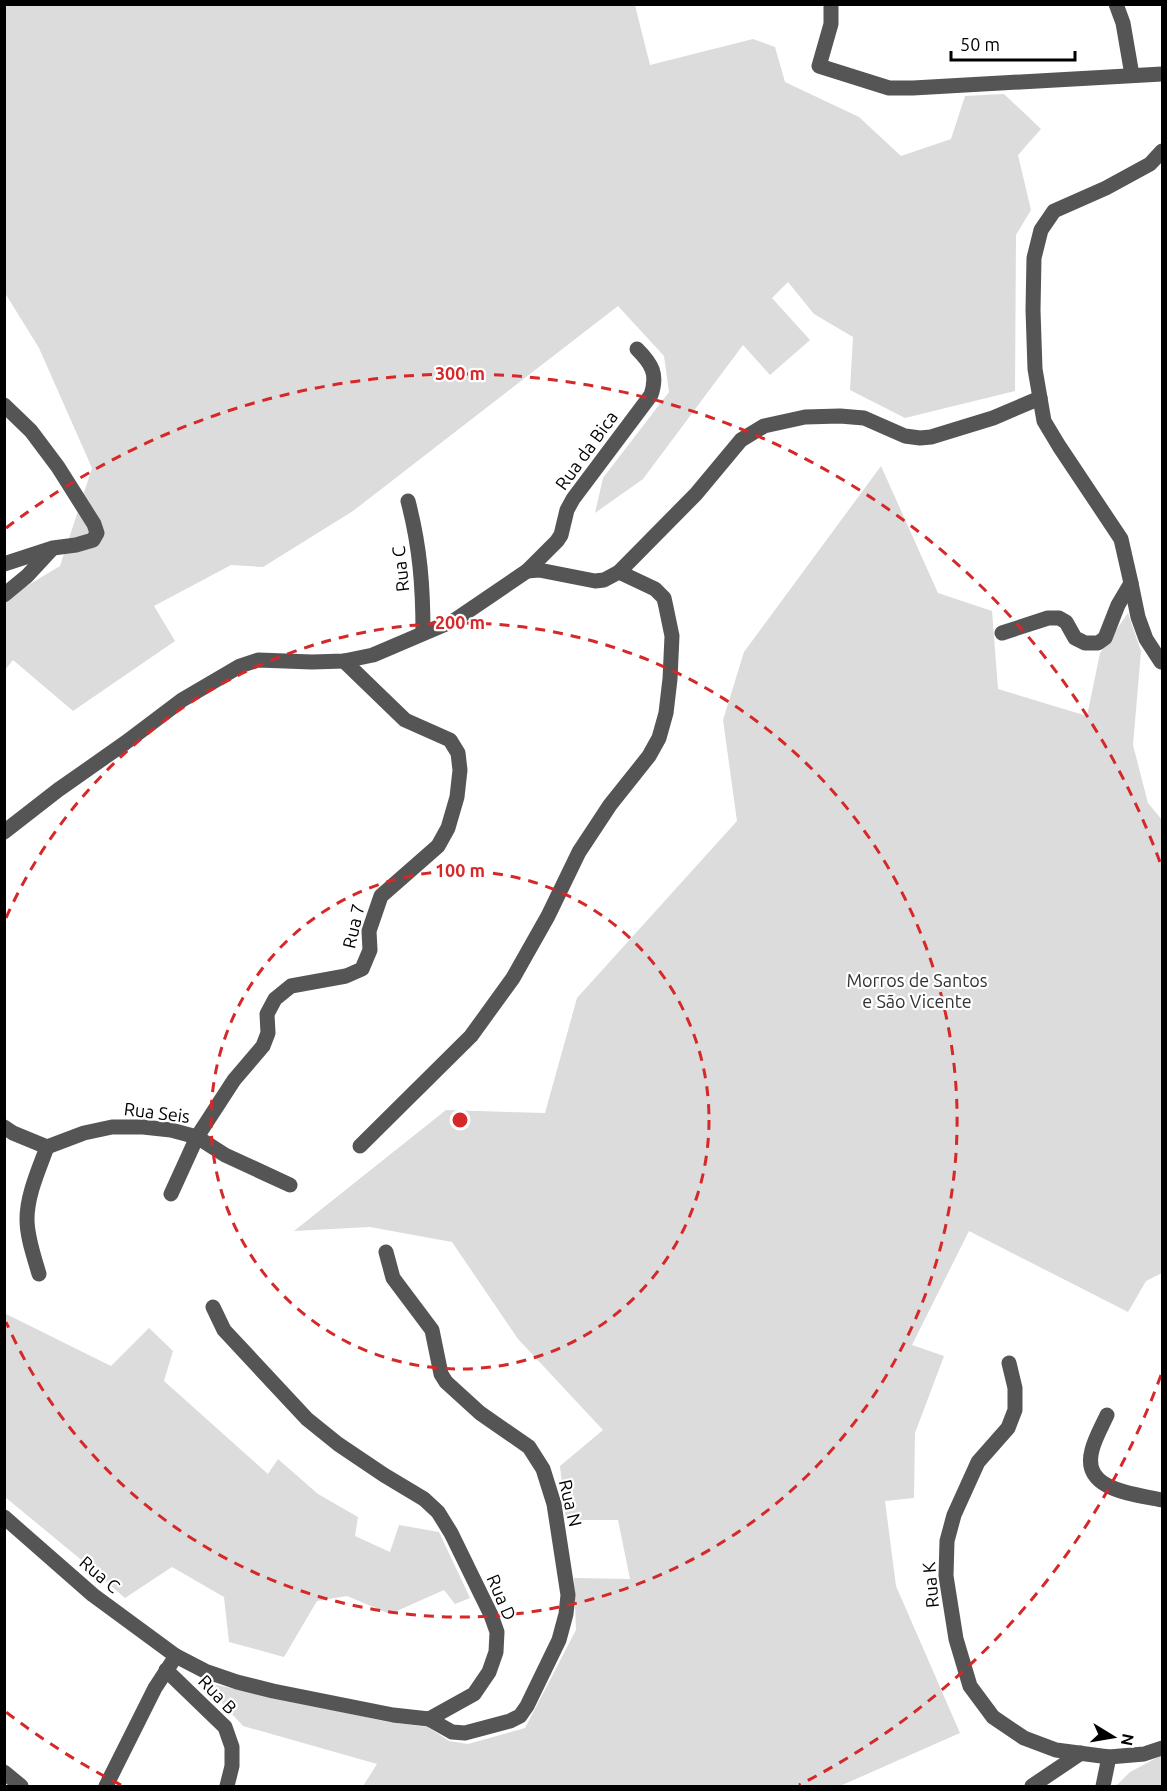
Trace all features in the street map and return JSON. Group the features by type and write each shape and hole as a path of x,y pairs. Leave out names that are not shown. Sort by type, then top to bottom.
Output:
{"street":[{"path":"831,4 831,24 819,66 889,88 925,88 1162,74"},
{"path":"1116,4 1123,23 1132,75"},
{"path":"1162,151 1150,164 1106,188 1054,210 1048,217 1041,230 1034,258 1033,310 1035,369 1044,421 1121,539 1138,617 1146,639 1162,660"},
{"name":"Rua da Bica","path":"4,832 182,700 240,666 258,660 344,661 373,655 455,620 527,571 561,535 567,510 573,499 651,394 655,384 654,372 649,361 638,349"},
{"path":"527,571 539,570 595,581 604,580 619,572 696,494 741,440 764,426 805,417 840,416 864,418 905,436 931,437 993,418 1040,398"},
{"path":"4,405 31,431 51,458 85,509 97,533 93,540 53,548 4,564"},
{"name":"Rua C","path":"408,501 420,556 423,633"},
{"path":"4,594 27,576 53,548"},
{"path":"360,1146 471,1036 513,978 548,916 579,852 610,805 649,756 659,738 666,713 672,636 664,597 655,589 619,572"},
{"path":"1002,633 1048,618 1059,618 1066,622 1075,638 1084,643 1098,643 1105,638 1118,604 1131,584"},
{"name":"Rua 7","path":"171,1194 197,1137 234,1080 262,1046 268,1033 267,1014 274,999 291,986 346,976 362,969 370,950 369,931 381,896 438,846 448,828 457,797 460,770 455,747 450,740 441,735 405,720 344,661"},
{"name":"Rua Seis","path":"48,1147 84,1133 112,1127 171,1130 197,1137 225,1155 290,1185"},
{"path":"7,1132 48,1147 32,1194 27,1218 29,1240 39,1274"},
{"name":"Rua N","path":"386,1252 393,1278 432,1330 441,1374 446,1382 480,1413 530,1447 543,1468 554,1504 568,1595 559,1640 520,1716 465,1734 452,1732 429,1719"},
{"name":"Rua D","path":"213,1307 224,1330 307,1419 338,1444 424,1499 438,1512 451,1533 491,1615 497,1632 496,1652 489,1672 474,1694 429,1719"},
{"name":"Rua K","path":"1009,1363 1015,1388 1014,1410 1008,1428 978,1462 954,1515 947,1541 946,1576 956,1639 970,1686 993,1717 1024,1738 1056,1750 1109,1757 1144,1754 1162,1748"},
{"path":"1107,1415 1092,1448 1091,1468 1095,1476 1110,1488 1162,1500"},
{"name":"Rua C","path":"4,1517 93,1595 176,1656"},
{"path":"106,1786 155,1688 176,1656 204,1671 246,1684 393,1715 429,1719"},
{"name":"Rua B","path":"166,1670 225,1727 232,1747 232,1766 227,1786"},
{"path":"1032,1786 1081,1754"},
{"path":"1103,1786 1109,1757"},
{"path":"4,1772 21,1786"}],"green space":[{"path":"5,5 635,5 650,65 753,39 775,47 785,82 859,117 901,156 951,139 965,96 1004,94 1041,129 1018,155 1031,210 1016,235 1015,391 905,418 850,390 853,337 814,314 788,282 772,298 810,340 770,375 743,345 643,479 595,513 603,478 669,392 664,356 618,306 353,511 263,567 231,565 154,606 175,641 73,711 13,660 5,670 5,599 60,566 92,468 39,348 5,293"},
{"name":"Morros de Santos e São Vicente","path":"881,466 938,593 992,611 998,689 1087,716 1100,653 1128,613 1141,651 1133,745 1148,803 1162,820 1162,1273 1146,1281 1128,1312 969,1231 912,1345 944,1356 915,1433 914,1498 885,1501 896,1586 960,1733 840,1786 363,1786 377,1764 243,1726 203,1682 388,1722 428,1727 449,1741 468,1744 525,1728 576,1630 574,1578 630,1579 618,1520 566,1520 560,1466 603,1430 518,1339 452,1242 370,1227 294,1231 446,1110 545,1113 577,998 737,821 723,720 744,652"},
{"path":"4,1313 111,1366 149,1328 173,1351 164,1381 268,1474 278,1459 318,1494 358,1517 355,1536 390,1552 399,1525 439,1532 470,1598 455,1604 444,1590 390,1614 347,1596 317,1601 284,1657 229,1642 224,1597 172,1567 125,1598 5,1497"},
{"path":"1162,1755 1162,1786 1116,1786 1130,1772"}]}
